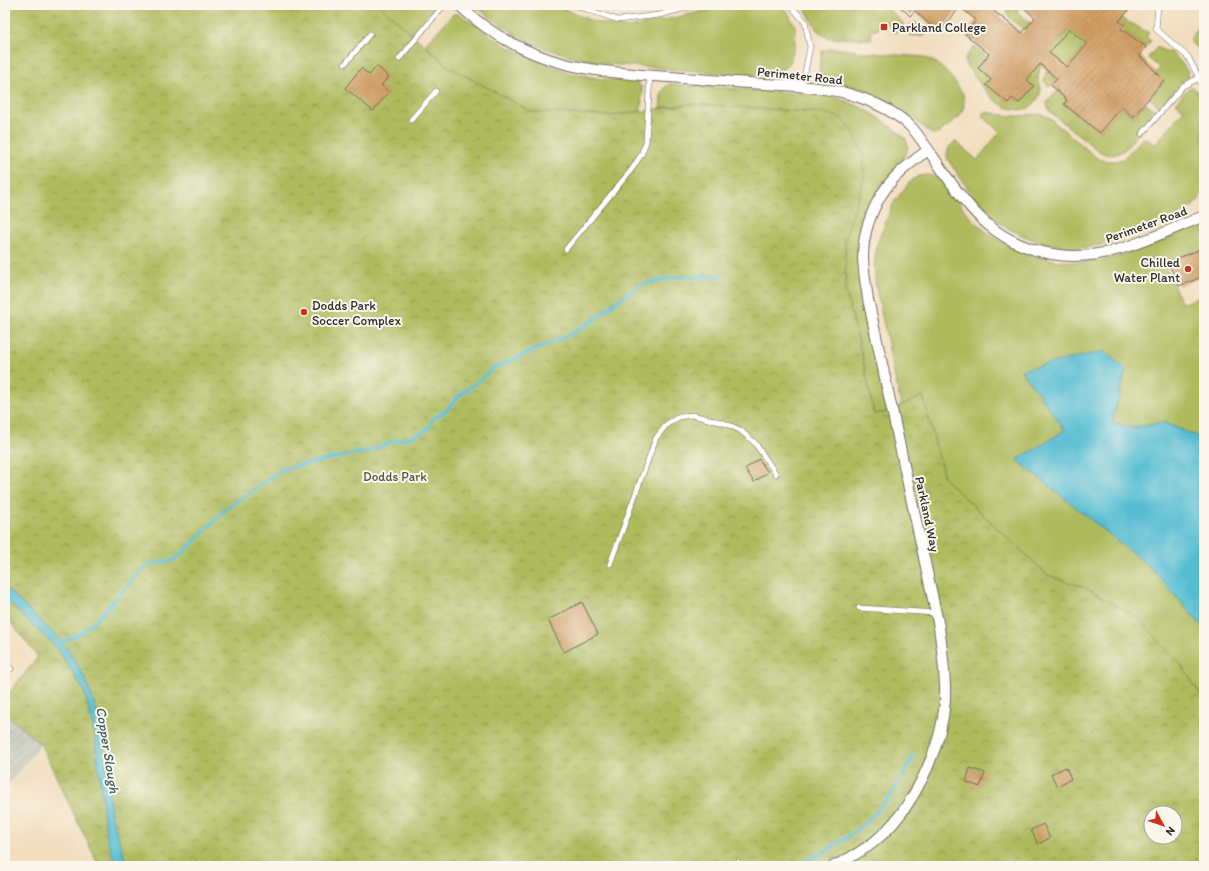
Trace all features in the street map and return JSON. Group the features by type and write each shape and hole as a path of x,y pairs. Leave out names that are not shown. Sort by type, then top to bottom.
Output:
{"street":[{"name":"Perimeter Road","path":"459,5 482,25 499,36 538,55 561,63 584,68 650,76 802,87 848,93 866,100 884,108 912,128 966,203 987,225 1015,243 1034,250 1070,256 1088,256 1105,253 1130,245 1204,216"},
{"name":"Parkland Way","path":"834,866 876,840 905,808 929,764 938,740 945,701 944,659 936,614 868,299 863,255 866,232 878,202 895,177 928,150"}],"lane":[{"path":"399,59 444,5"},
{"path":"574,5 618,20 659,15 697,5"},
{"path":"790,5 805,22 810,47 802,87"},
{"path":"1158,5 1156,29 1188,57 1199,78 1204,93"},
{"path":"345,64 370,34"},
{"path":"566,249 641,155 646,142 650,76"},
{"path":"1142,134 1183,86 1199,78"},
{"path":"411,120 436,91"},
{"path":"610,564 656,438 667,424 679,417 692,415 724,423 740,430 755,443 776,474"},
{"path":"859,608 936,614"},
{"path":"5,663 11,669"}],"shaded area":[{"path":"5,713 41,744 5,788"}],"green space":[{"name":"Dodds Park","path":"5,5 379,5 449,67 532,112 610,116 692,104 824,113 841,118 853,130 864,158 864,179 845,239 846,293 863,359 874,414 887,412 923,396 944,478 1047,575 1086,588 1139,619 1181,665 1204,700 1204,866 99,866 41,745 5,713 5,698 38,657 5,615"},
{"path":"379,5 435,5 412,34"},
{"path":"473,5 555,5 594,22 628,28 705,11 724,5 776,5 787,11 795,26 795,44 790,63 783,69 766,74 746,75 608,64 578,58 544,48 518,36"},
{"path":"803,5 884,5 904,24 897,32 893,32 891,30 893,28 884,21 877,30 872,30 871,39 828,38 817,30"},
{"path":"1007,5 1021,5 1016,11 1030,23 1024,30 1009,16 1007,13"},
{"path":"1204,13 1204,53 1191,43 1190,40 1202,20"},
{"path":"453,14 459,14 506,46 568,72 601,79 632,81 638,83 642,88 641,111 610,116 532,112 449,67 425,45"},
{"path":"1116,18 1121,18 1149,33 1146,37 1151,41 1146,47 1124,31 1124,25"},
{"path":"912,23 916,23 927,32 924,36 910,35 907,33 907,29"},
{"path":"1069,29 1087,44 1067,67 1048,71 1057,79 1049,87 1044,81 1050,52"},
{"path":"975,46 987,57 978,68 991,80 986,85 1019,103 1033,86 1023,77 1043,60 1038,76 1040,93 1033,105 1026,109 1016,110 1006,107 990,95 965,63 965,58"},
{"path":"1157,47 1168,53 1170,51 1184,66 1189,76 1181,82 1162,106 1159,106 1149,98 1164,81 1156,72 1160,68 1148,58"},
{"path":"832,48 924,57 938,64 951,77 963,94 964,106 960,116 939,133 932,134 897,106 864,89 831,82 823,78 819,71 822,51"},
{"path":"669,84 826,95 859,106 886,123 905,138 908,146 906,154 884,183 872,203 862,291 887,412 874,414 863,359 846,293 845,239 864,179 824,113 692,104 660,108 662,92"},
{"path":"1193,87 1200,100 1204,146 1204,189 1197,202 1175,217 1142,232 1124,238 1092,247 1080,248 1053,245 1026,237 1000,223 991,215 975,198 948,160 948,150 955,141 977,160 1000,132 982,116 985,112 1010,116 1035,114 1044,115 1098,159 1115,161 1123,159 1143,138 1155,145 1184,110 1177,104 1177,101 1189,88"},
{"path":"1058,92 1067,100 1064,104 1100,133 1119,109 1118,104 1133,117 1145,103 1157,112 1124,150 1112,155 1106,154 1100,152 1049,111 1047,103 1051,97"},
{"path":"928,175 937,177 945,183 970,218 993,236 1010,247 1049,259 1069,262 1110,258 1139,250 1204,224 1204,248 1164,264 1182,304 1204,296 1204,439 1162,422 1133,428 1112,422 1126,370 1021,371 1066,430 1018,460 1151,568 1204,628 1204,700 1181,665 1086,588 1047,575 944,478 923,396 901,406 876,287 874,266 877,244 894,202 909,183 918,176"}],"water":[{"path":"1105,351 1126,370 1112,422 1133,428 1162,422 1204,439 1204,628 1151,568 1017,460 1065,430 1021,370"},
{"path":"5,587 58,638 70,652 85,678 99,717 106,763 111,814 125,859 129,866 119,866 111,852 106,834 94,731 84,691 57,648 5,599"}],"building":[{"path":"898,5 986,5 1022,33 1035,18 1021,5 1133,5 1119,21 1124,25 1121,29 1146,47 1140,56 1164,80 1133,117 1122,107 1100,133 1064,104 1067,100 1051,85 1057,79 1040,64 1027,80 1034,86 1019,103 1012,98 1008,103 986,85 991,80 978,68 989,54 965,34 976,20 960,7 939,33 915,11 910,16","holes":["1069,29 1087,44 1067,67 1049,53"]},
{"path":"377,66 389,77 381,85 389,92 373,111 345,88 361,68 369,75"},
{"name":"Chilled Water Plant","path":"1204,248 1204,276 1179,286 1168,262"},
{"path":"759,459 768,472 754,482 745,469"},
{"path":"582,602 598,634 564,652 548,620"},
{"path":"1066,767 1071,779 1057,786 1051,774"},
{"path":"970,768 985,773 980,787 966,782"},
{"path":"1043,824 1050,838 1038,844 1031,830"}],"waterway":[{"path":"59,644 79,634 95,621 139,572 152,563 171,561 183,553 224,511 283,469 373,450 391,442 414,436 428,429 433,419 447,410 456,398 492,369 571,334 591,322 642,284 677,277 722,276"},
{"path":"796,866 819,855 840,842 866,822 889,798 913,755"}],"place":[{"name":"Parkland College","path":"884,27"},
{"name":"Chilled Water Plant","path":"1188,269"},
{"name":"Dodds Park Soccer Complex","path":"304,312"}],"water label":[{"name":"Copper Slough","path":"108,750"}]}
